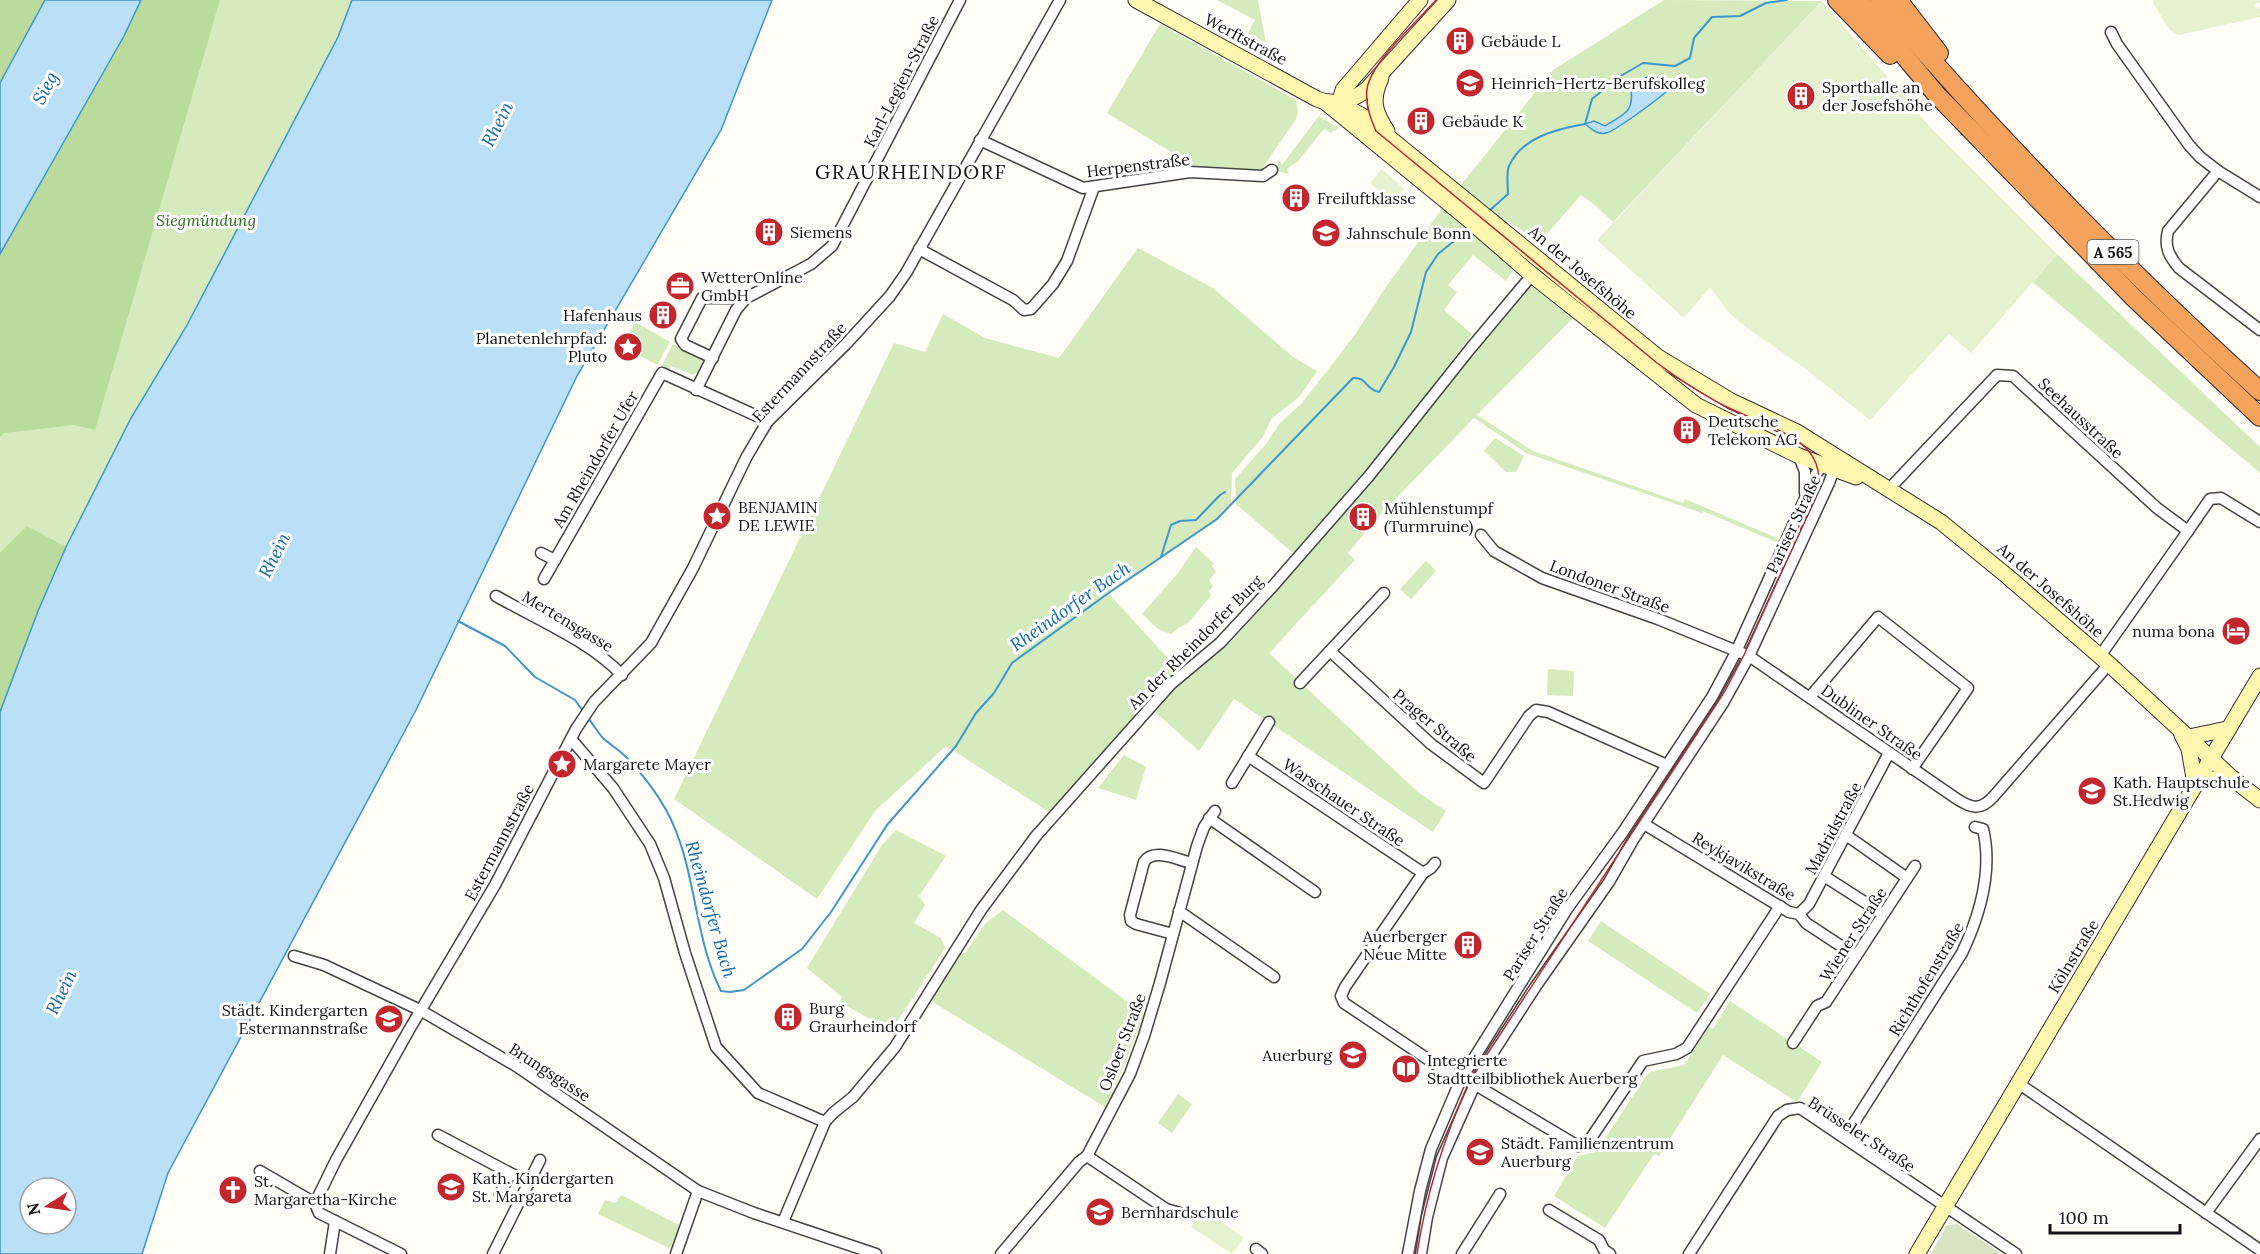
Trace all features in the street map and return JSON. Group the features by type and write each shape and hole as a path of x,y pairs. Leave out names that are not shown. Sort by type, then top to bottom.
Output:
{"highway":[{"path":"1837,0 1864,7"},
{"path":"1898,0 1949,66 1973,108"},
{"name":"A 565","path":"1864,7 1916,81 1936,94 2134,298 2260,417"},
{"name":"A 565","path":"1864,7 1973,108 2113,252 2260,391"}],"street":[{"name":"Karl-Legien-Straße","path":"696,390 736,310 746,298 811,264 832,246 960,0"},
{"name":"Estermannstraße","path":"315,1203 336,1160 420,1010 495,885 580,723 591,707 651,643 693,568 746,458 768,421 890,297 1060,0"},
{"name":"Werftstraße","path":"1136,0 1324,102 1340,103"},
{"path":"1346,120 1340,103 1343,90 1419,0"},
{"path":"1340,103 1362,94 1448,0"},
{"path":"1324,102 1393,32"},
{"path":"2111,32 2117,44 2200,158 2260,197"},
{"path":"1383,72 1375,91 1375,104 1378,116 1394,141"},
{"name":"An der Josefshöhe","path":"1324,102 1478,219 1526,247 1658,357 1731,401 1797,432 1830,463"},
{"name":"An der Josefshöhe","path":"1340,103 1364,117 1394,141 1478,219 1532,275 1696,405 1799,456 1830,463 1890,488 1941,522 2105,660 2211,756 2232,778 2260,800"},
{"name":"Herpenstraße","path":"980,140 1078,186 1094,187 1190,172 1263,176 1272,170"},
{"path":"2218,171 2168,231 2167,248 2170,257 2179,268 2260,330"},
{"path":"919,249 1012,300 1024,309 1030,309 1053,284 1067,261 1094,187"},
{"name":"An der Rheindorfer Burg","path":"783,1222 825,1122 853,1097 894,1047 981,910 1036,836 1171,684 1220,644 1273,586 1369,476 1532,275"},
{"name":"Karl-Legien-Straße","path":"713,358 682,342 681,336 687,324 702,298 746,298"},
{"name":"Am Rheindorfer Ufer","path":"544,579 662,373 696,390"},
{"name":"Seehausstraße","path":"1890,488 1997,375 2006,374 2013,376 2157,508 2188,531"},
{"path":"696,390 768,421"},
{"name":"Pariser Straße","path":"1799,456 1805,472 1805,497"},
{"name":"Pariser Straße","path":"1408,1254 1431,1149 1461,1079 1567,909 1623,832 1712,697 1736,652 1805,497 1830,463"},
{"name":"Pariser Straße","path":"1421,1254 1427,1217 1442,1158 1474,1084 1505,1033 1609,882 1720,707 1749,656 1830,463"},
{"path":"2105,660 2210,499 2222,498 2260,522"},
{"name":"Londoner Straße","path":"1481,535 1494,551 1542,578 1658,619 1736,652"},
{"path":"541,553 555,560"},
{"path":"1300,682 1384,593"},
{"name":"Mertensgasse","path":"496,597 604,657 622,675"},
{"path":"1810,698 1878,617 1968,688 1912,769"},
{"name":"Prager Straße","path":"1330,651 1431,744 1484,783 1536,710 1548,712 1667,765"},
{"path":"1736,652 1749,656"},
{"name":"Dubliner Straße","path":"1749,656 1968,806 1979,807 1994,796 2105,660"},
{"name":"Kölnstraße","path":"1917,1254 2260,676"},
{"path":"1232,783 1269,722"},
{"path":"2184,733 2227,729"},
{"name":"An der Josefshöhe","path":"2184,733 2195,784"},
{"path":"571,739 613,788 650,844 664,878 685,953 716,1047 758,1093 825,1122"},
{"name":"Madridstraße","path":"1799,914 1809,904 1889,753"},
{"name":"Warschauer Straße","path":"1248,756 1423,873"},
{"path":"2195,784 2212,779 2232,778"},
{"name":"Osloer Straße","path":"1001,1254 1079,1162 1087,1156 1130,1074 1149,1020 1192,863 1204,827 1212,814 1315,892"},
{"name":"Reykjavikstraße","path":"1644,824 1789,912 1799,914 1806,923 1856,956"},
{"name":"Richthofenstraße","path":"1845,1137 1962,953 1976,923 1986,877 1986,858 1983,829 1975,827"},
{"path":"1846,835 1907,878"},
{"path":"1173,934 1131,921 1130,915 1144,862 1148,856 1155,854 1192,863"},
{"path":"1435,863 1423,873 1345,987 1342,1000 1412,1049 1578,1146 1588,1141 1643,1061 1683,1051 1780,906"},
{"name":"Wiener Straße","path":"1793,1043 1817,1006 1826,1002 1915,866"},
{"path":"1824,876 1883,914"},
{"path":"1179,911 1274,977"},
{"name":"Brungsgasse","path":"294,956 324,965 420,1010 543,1083 698,1191 740,1208 876,1254"},
{"path":"2018,1083 2260,1250"},
{"name":"Brüsseler Straße","path":"1689,1254 1778,1116 1787,1110 1800,1108 2016,1254"},
{"path":"438,1135 529,1183"},
{"path":"2206,1214 2260,1139"},
{"path":"1087,1156 1166,1209 1180,1213"},
{"path":"493,1254 540,1160"},
{"path":"260,1171 315,1203 319,1213 401,1254"},
{"path":"510,1174 500,1194 519,1202"},
{"path":"676,1254 698,1191"},
{"path":"1462,1254 1500,1194"},
{"path":"1549,1210 1599,1240 1604,1250 1610,1254"},
{"path":"330,1254 335,1221"}],"green space":[{"name":"Siegmündung","path":"0,0 548,0 0,1114"},
{"path":"0,0 45,0 0,83"},
{"path":"141,0 220,0 95,430 74,425 4,433 0,437 0,254 124,36"},
{"path":"1217,0 1258,0 1266,43 1248,33 1255,20"},
{"path":"1664,0 1822,1 1613,222 1581,195 1539,243 1509,221 1487,245 1514,269 1506,281 1473,255 1448,285 1457,292 1444,310 1472,334 1402,427 1294,554 1236,504 1235,479 1266,444 1279,424 1302,403 1354,336 1441,210 1553,70"},
{"path":"2154,0 2260,0 2260,4 2257,2 2255,6 2260,9 2260,17 2179,35 2170,30 2153,3"},
{"path":"1822,1 1932,129 2057,254 1971,353 1949,334 1870,420 1803,367 1747,328 1729,313 1710,287 1684,318 1597,240"},
{"path":"1160,24 1296,100 1298,112 1296,119 1259,173 1194,166 1107,113"},
{"path":"1319,116 1339,128 1331,133 1324,129 1298,161 1287,169 1289,174 1280,172 1277,167 1279,160 1282,165"},
{"path":"1382,169 1404,189 1392,202 1370,183"},
{"path":"1138,248 1213,288 1293,357 1317,371 1299,397 1272,418 1262,438 1232,473 1231,505 1218,520 1109,594 1179,670 1054,815 946,746 875,811 817,899 674,799 894,343 925,352 943,314 985,338 1059,358"},
{"path":"2057,254 2260,447 2260,473 2033,282"},
{"path":"1531,286 1573,318 1477,415 1533,451 1683,503 1685,499 1777,538 1776,542 1703,511 1702,513 1526,453 1474,418 1377,518 1348,553 1355,560 1269,653 1419,793 1446,811 1433,832 1234,699 1199,751 1155,712 1185,678 1234,639 1355,499 1478,344"},
{"path":"635,322 670,342 657,365 622,346"},
{"path":"673,344 703,360 698,372 693,375 671,366 668,372 661,367"},
{"path":"1495,438 1524,456 1516,472 1506,472 1484,451"},
{"path":"27,526 66,547 38,611 0,712 0,553"},
{"path":"1196,547 1214,564 1212,566 1216,572 1209,580 1213,586 1209,591 1211,596 1188,623 1171,634 1158,629 1142,614 1178,573"},
{"path":"1426,561 1436,571 1411,599 1400,589"},
{"path":"1548,669 1574,671 1573,696 1547,695"},
{"path":"1124,755 1146,767 1136,800 1098,788"},
{"path":"896,830 946,856 919,896 925,905 914,923 941,938 945,948 891,1031 840,1002 842,997 807,968 882,845"},
{"path":"1003,910 1144,1014 1114,1091 1105,1107 931,1001 960,954 965,953 986,923"},
{"path":"1601,921 1710,994 1697,1013 1588,941"},
{"path":"1730,1001 1822,1062 1797,1102 1723,1055 1659,1156 1654,1154 1605,1228 1554,1196 1578,1156 1596,1152 1649,1072 1684,1065 1709,1027 1713,1029"},
{"path":"1178,1094 1192,1104 1172,1133 1158,1123"},
{"path":"621,1195 681,1226 673,1250 598,1214 605,1200 615,1203"},
{"path":"1203,1209 1244,1238 1232,1254 1191,1227"},
{"path":"1957,1224 2002,1254 1931,1254 1946,1226"}],"water":[{"name":"Sieg","path":"45,0 141,0 124,36 0,254 0,83"},
{"name":"Rhein","path":"352,0 772,0 721,130 577,376 416,710 168,1173 142,1254 0,1254 0,712 38,611 66,547 131,418 186,327 338,37"},
{"path":"1647,77 1663,77 1667,83 1666,92 1636,115 1606,133 1595,131 1585,124 1594,121 1605,126 1626,112 1631,103 1631,88"}],"waterway":[{"name":"Rheindorfer Bach","path":"1489,211 1508,194 1508,169 1522,148 1541,136 1585,124 1592,99 1619,77 1643,63 1675,66 1690,58 1694,38 1712,17 1740,16 1766,3 1787,0"},
{"name":"Rheindorfer Bach","path":"588,718 602,737 623,754 640,773 665,808 683,852 705,946 721,991 744,990 802,949 831,912 887,825 956,746 976,713 994,693 1012,663 1217,519 1353,378 1361,379 1371,389 1379,392 1411,332 1426,272 1438,254 1469,229"},
{"path":"1161,557 1171,525 1180,521 1196,520 1225,492"},
{"name":"Rheindorfer Bach","path":"458,621 505,646 535,677 575,700 583,711"}],"tram line":[{"path":"1417,1254 1425,1209 1437,1166 1469,1082 1725,691 1744,655 1817,493 1819,481 1815,460 1801,443 1781,431 1727,407 1682,381 1657,363 1376,131 1367,100 1370,78 1396,43 1436,0"}],"place":[{"name":"Gebäude L","path":"1460,41"},
{"name":"Heinrich-Hertz-Berufskolleg","path":"1470,83"},
{"name":"Sporthalle an der Josefshöhe","path":"1801,96"},
{"name":"Gebäude K","path":"1421,121"},
{"name":"Freiluftklasse","path":"1296,198"},
{"name":"Siemens","path":"769,232"},
{"name":"Jahnschule Bonn","path":"1326,233"},
{"name":"WetterOnline GmbH","path":"680,286"},
{"name":"Hafenhaus","path":"663,315"},
{"name":"Planetenlehrpfad: Pluto","path":"628,347"},
{"name":"Deutsche Telekom AG","path":"1687,430"},
{"name":"BENJAMIN DE LEWIE","path":"717,516"},
{"name":"Mühlenstumpf (Turmruine)","path":"1363,517"},
{"name":"numa bona","path":"2236,631"},
{"name":"Margarete Mayer","path":"562,764"},
{"name":"Kath. Hauptschule St.Hedwig","path":"2092,791"},
{"name":"Auerberger Neue Mitte","path":"1468,945"},
{"name":"Burg Graurheindorf","path":"788,1017"},
{"name":"Städt. Kindergarten Estermannstraße","path":"389,1019"},
{"name":"Auerburg","path":"1353,1055"},
{"name":"Integrierte Stadtteilbibliothek Auerberg","path":"1406,1069"},
{"name":"Städt. Familienzentrum Auerburg","path":"1480,1152"},
{"name":"Kath. Kindergarten St. Margareta","path":"451,1187"},
{"name":"St. Margaretha-Kirche","path":"233,1190"},
{"name":"Bernhardschule","path":"1100,1212"}],"district":[{"name":"GRAURHEINDORF","path":"911,171"}]}
